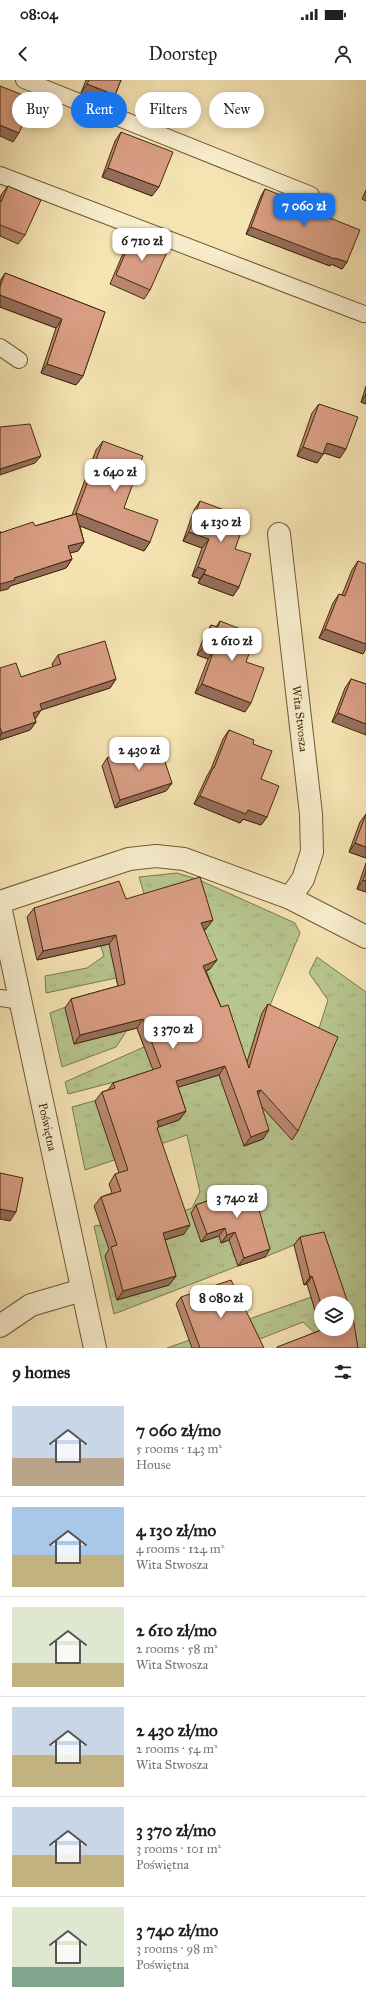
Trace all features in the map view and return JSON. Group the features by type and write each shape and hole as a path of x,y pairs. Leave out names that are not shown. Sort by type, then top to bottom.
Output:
{"street":[{"name":"Wita Stwosza","path":"280,534 311,814 312,852 303,879 290,898"},
{"path":"0,902 129,859 156,856 184,859 290,898 366,937"},
{"name":"Poświętna","path":"0,906 95,1348"},
{"path":"0,1326 31,1305 82,1290"}],"lane":[{"path":"24,80 310,195"},
{"path":"0,175 364,314"},
{"path":"0,347 19,360"},
{"path":"0,998 21,1002"}],"green space":[{"path":"177,873 197,879 295,923 300,933 266,1015 316,1038 328,1000 309,973 317,957 366,992 366,1348 317,1348 316,1336 354,1336 354,1296 314,1296 334,1289 294,1245 265,1257 233,1250 238,1266 114,1314 94,1226 169,1216 192,1208 200,1192 187,1135 85,1170 72,1107 108,1097 196,1061 68,1094 65,1082 144,1047 136,1026 131,1024 116,1047 62,1067 50,1013 118,987 116,978 46,993 45,976 87,968 104,956 92,920 146,900 139,877"},
{"path":"314,1296 314,1332 303,1322 237,1348 167,1348"}],"building":[{"path":"89,80 121,80 116,92 107,92 87,84"},
{"path":"0,86 15,92 12,92 12,128 21,128 19,133 0,125"},
{"path":"121,132 173,152 159,187 108,168"},
{"path":"8,186 41,200 25,235 0,225 0,201 1,202"},
{"path":"265,189 296,201 295,204 360,230 347,262 335,259 251,227"},
{"path":"133,235 168,250 150,290 116,275"},
{"path":"5,273 105,312 83,376 47,364 62,319 0,295 0,287"},
{"path":"319,404 358,417 346,449 327,443 323,454 303,447"},
{"path":"30,424 41,456 0,469 0,427"},
{"path":"103,441 143,456 124,508 158,520 150,542 76,513"},
{"path":"200,501 246,518 235,549 251,554 239,587 204,574 206,570 198,567 209,539 189,532"},
{"path":"76,514 84,542 68,546 72,559 0,584 0,533 33,522 35,526"},
{"path":"358,561 366,564 366,644 325,629 339,594 345,596"},
{"path":"220,621 256,635 246,662 264,668 251,703 202,684 214,650 204,646 211,625 218,627"},
{"path":"105,641 116,679 40,704 42,710 33,713 36,722 2,733 0,727 0,668 16,663 21,677 61,664 58,655"},
{"path":"351,679 366,684 366,724 338,713"},
{"path":"229,730 254,740 253,744 272,751 261,779 279,786 267,817 248,810 246,814 200,796 214,768"},
{"path":"158,741 172,783 120,800 107,758"},
{"path":"366,814 366,847 355,843"},
{"path":"366,871 366,881 363,880"},
{"path":"200,877 213,920 201,923 217,960 203,966 221,1007 228,1005 249,1068 268,1004 338,1037 298,1131 261,1090 257,1091 269,1130 251,1137 225,1066 176,1081 186,1111 157,1121 159,1127 157,1128 190,1225 163,1233 176,1276 123,1291 111,1247 117,1245 101,1197 121,1191 115,1174 128,1170 102,1092 115,1088 113,1083 161,1067 143,1019 80,1035 71,999 125,984 116,935 43,951 34,908 119,881 126,899"},
{"path":"0,1173 23,1178 16,1212 0,1209"},
{"path":"252,1185 270,1249 244,1258 235,1232 227,1235 225,1228 207,1234 196,1205"},
{"path":"324,1232 346,1296 318,1296 312,1276 310,1277 300,1237"},
{"path":"231,1280 264,1348 200,1348 181,1297"},
{"path":"354,1324 358,1348 277,1348 314,1333 314,1336 354,1336"}]}
